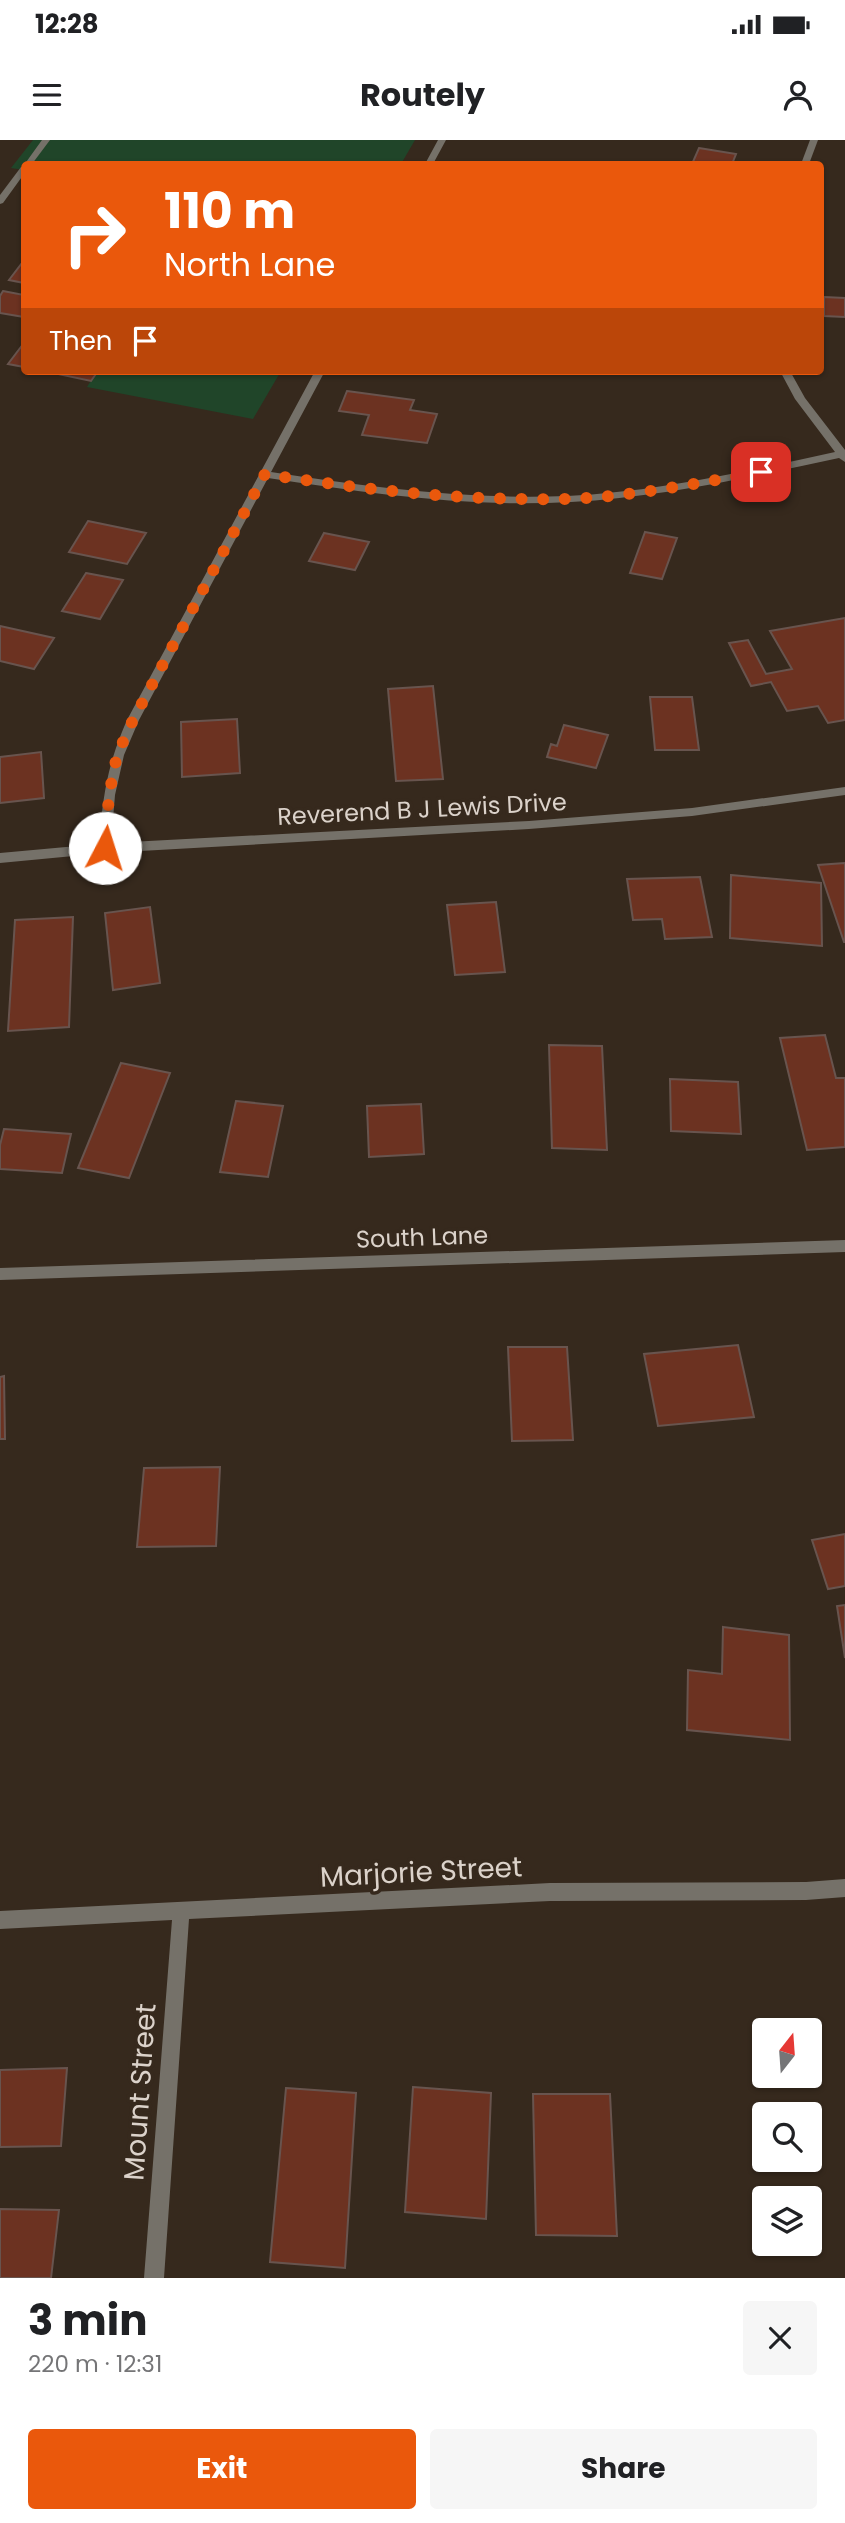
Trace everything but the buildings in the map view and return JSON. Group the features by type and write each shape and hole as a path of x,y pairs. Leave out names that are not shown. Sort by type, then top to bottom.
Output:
{"street":[{"path":"30,161 46,140"},
{"path":"431,161 442,140"},
{"path":"806,161 814,140"},
{"path":"0,201 21,173"},
{"path":"105,848 109,795 117,755 139,708 318,375"},
{"path":"265,474 367,490 472,498 568,499 747,475 844,456 800,398 787,375"},
{"name":"Reverend B J Lewis Drive","path":"0,858 105,848 583,821 692,812 845,791"},
{"name":"South Lane","path":"0,1274 845,1246"},
{"name":"Marjorie Street","path":"0,1920 550,1892 806,1891 845,1888"},
{"name":"Mount Street","path":"154,2278 181,1911"}],"green space":[{"path":"33,140 415,140 403,161 21,161 21,170 11,168"},
{"path":"94,375 279,375 253,419 87,387"}],"route":[{"path":"105,848 109,795 117,755 133,720 265,474 367,490 472,498 568,499 761,472"}]}
